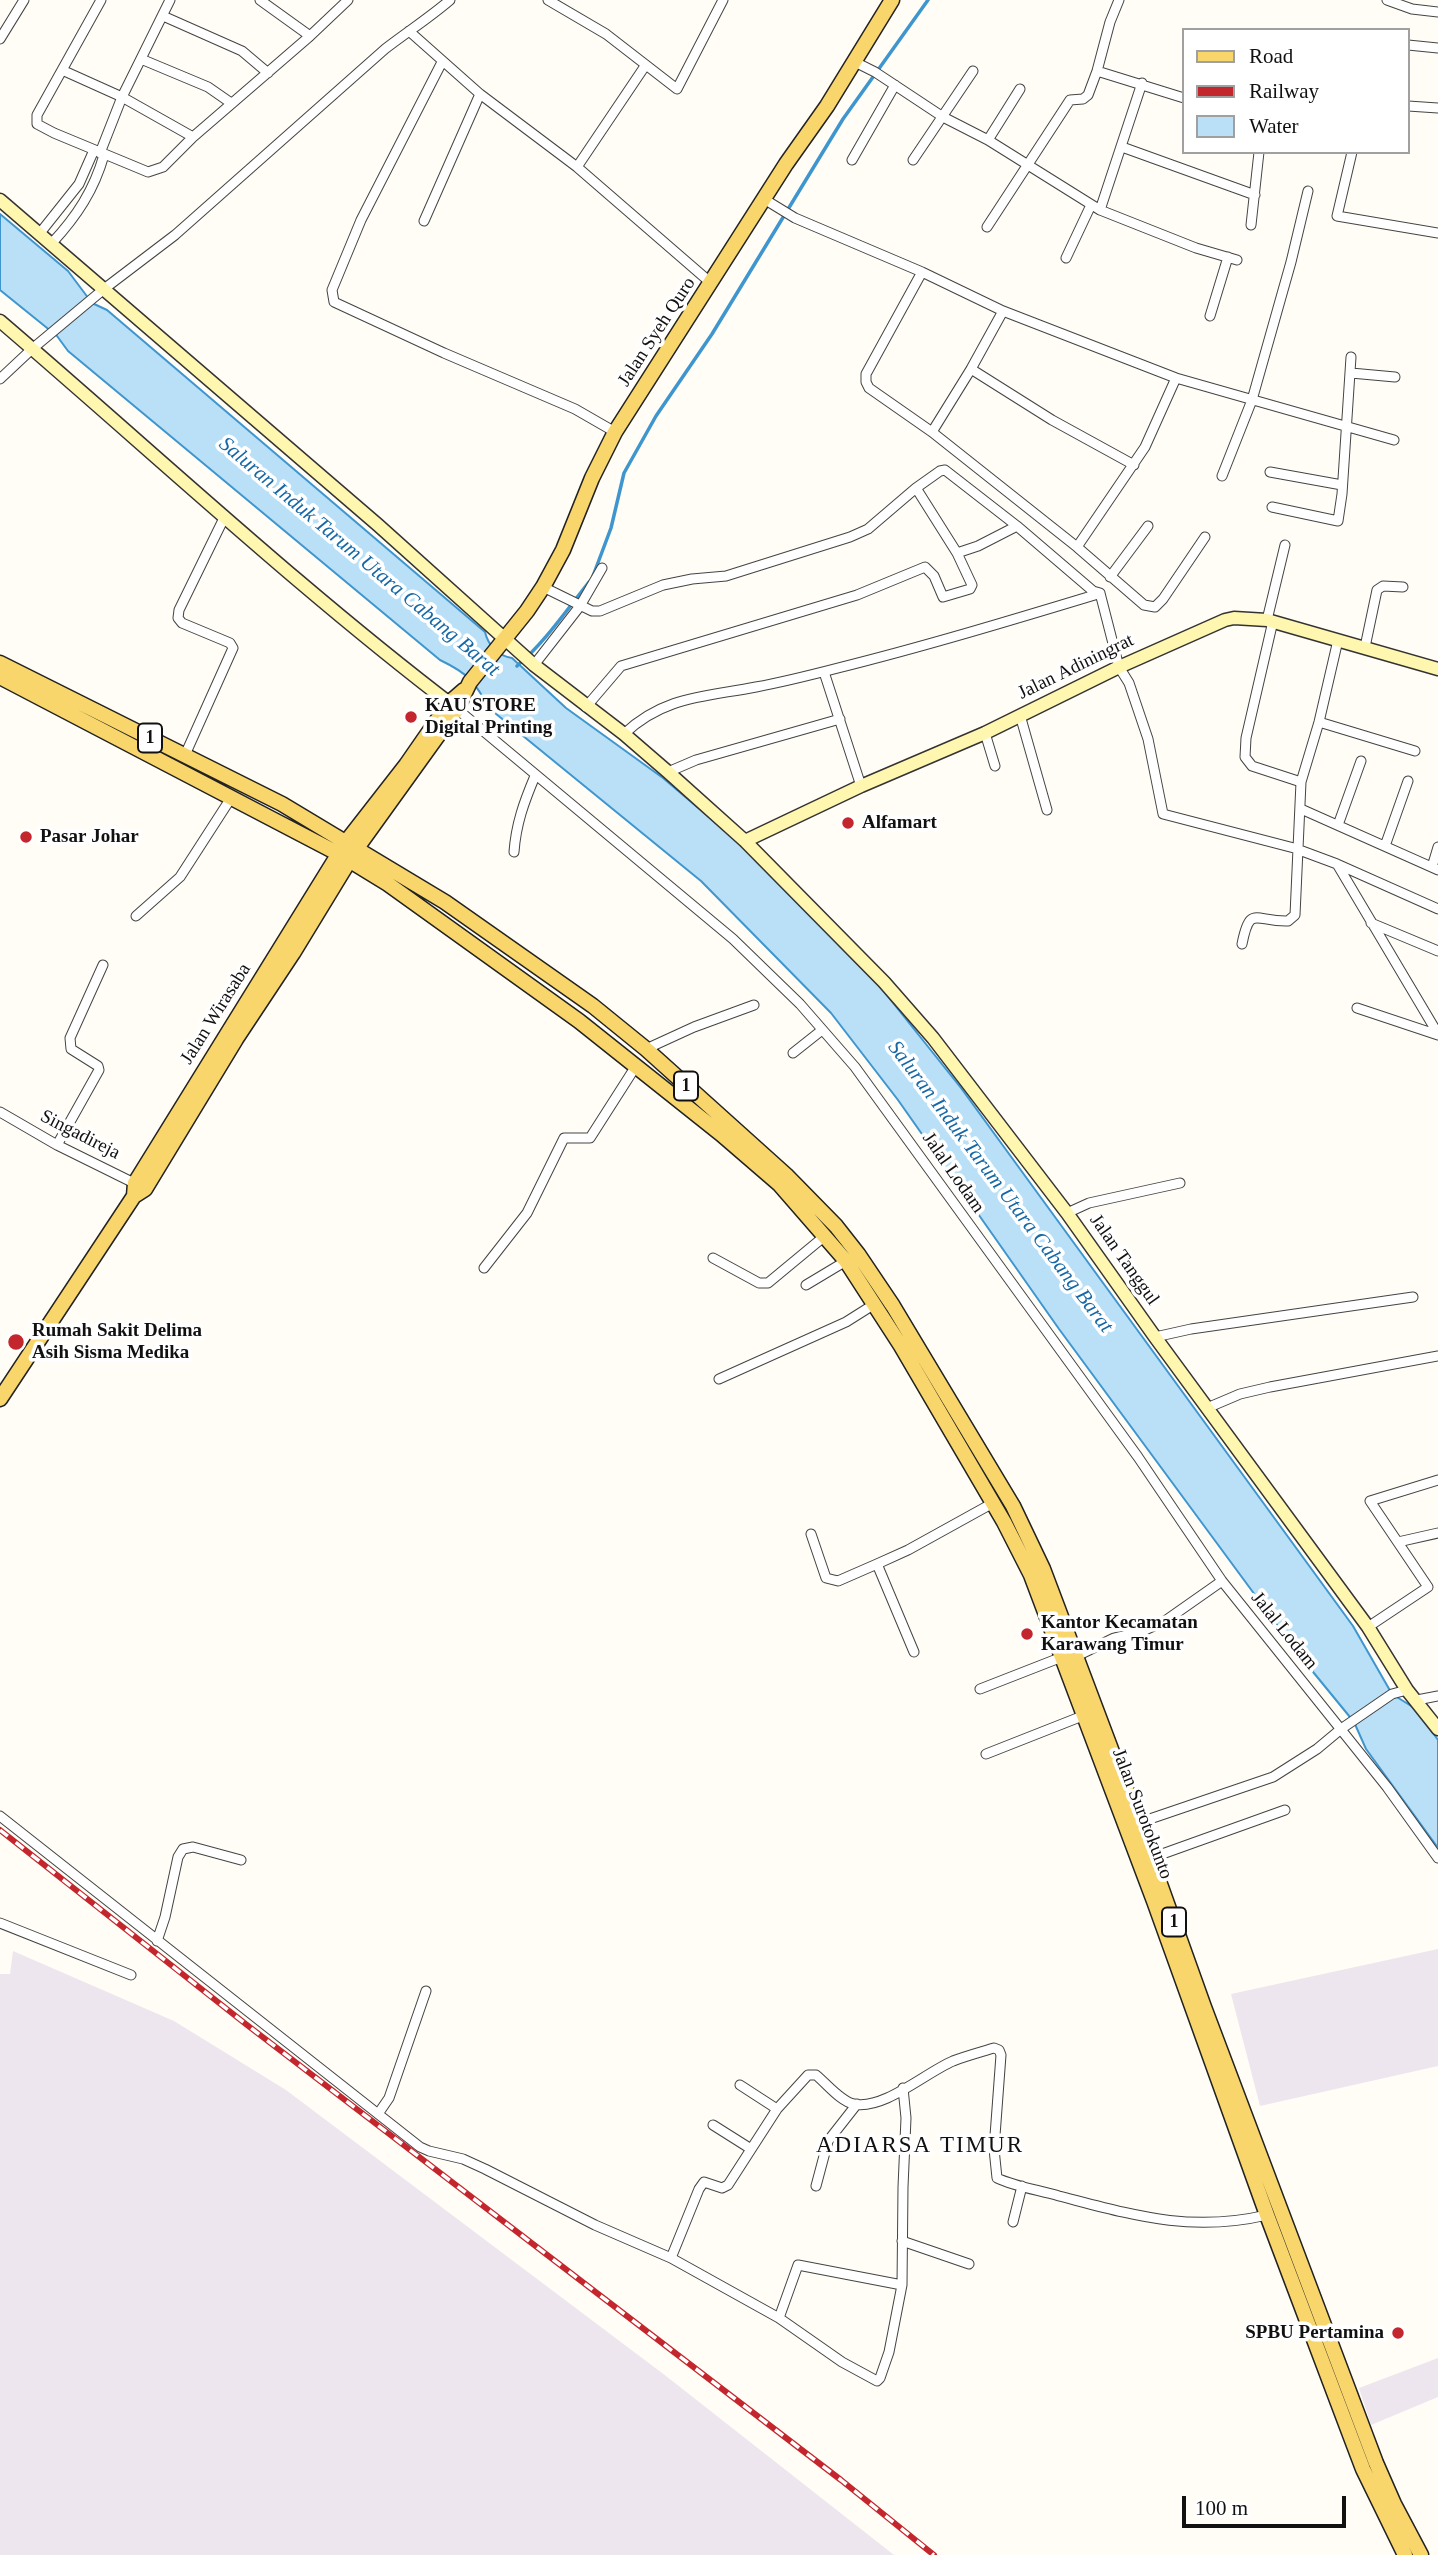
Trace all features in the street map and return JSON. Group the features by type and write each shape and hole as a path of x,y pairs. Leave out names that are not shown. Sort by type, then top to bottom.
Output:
{"main road":[{"name":"Jalan Syeh Quro","path":"348,851 406,765 543,587 563,550 592,478 615,432 711,283 769,202 892,0"},
{"name":"1","path":"0,663 282,804 348,851 388,884 579,1021 779,1184 826,1235 873,1304"},
{"name":"1","path":"0,677 102,729 202,785 348,851 445,902 593,1006 646,1049"},
{"name":"Jalan Wirasaba","path":"0,1399 293,953 348,851"},
{"name":"Jalan Surotokunto","path":"646,1049 786,1175 858,1254 893,1306 970,1447 993,1503 1070,1656"},
{"name":"Jalan Surotokunto","path":"873,1304 1021,1521 1043,1569 1078,1681 1138,1823 1204,2007 1376,2463 1421,2555"},
{"name":"Jalan Surotokunto","path":"1078,1681 1084,1715 1266,2215 1363,2469 1405,2555"}],"street":[{"path":"0,39 24,0"},
{"path":"101,0 37,115 37,124 138,169 154,171 163,167 231,103 310,36 345,1"},
{"path":"52,243 72,221 91,191 99,153 121,97 170,0"},
{"path":"260,0 310,36"},
{"path":"0,379 93,298 175,235 304,119 450,0"},
{"path":"548,0 606,34 674,88 678,88 723,0"},
{"path":"987,227 1070,100 1083,100 1088,95 1119,0"},
{"path":"1387,0 1422,11 1438,12"},
{"path":"163,16 242,51 268,73"},
{"path":"409,31 480,94 578,167 711,283"},
{"path":"1410,45 1438,48"},
{"path":"141,59 208,87 231,103"},
{"path":"442,62 361,220 331,298 334,302 444,354 575,409 615,432"},
{"path":"855,62 1096,207 1196,248 1232,258 1210,316"},
{"path":"578,167 645,66"},
{"path":"62,71 121,97 193,137"},
{"path":"913,160 973,71"},
{"path":"1097,71 1182,97"},
{"path":"1066,258 1096,207 1122,147 1142,83"},
{"path":"852,160 895,85"},
{"path":"988,140 1020,89"},
{"path":"424,221 480,94"},
{"path":"1410,106 1438,108"},
{"path":"1122,147 1255,195"},
{"path":"40,233 60,211 99,153"},
{"path":"1251,225 1259,154"},
{"path":"1352,154 1337,216 1438,233"},
{"path":"79,184 91,191"},
{"path":"1222,476 1252,400 1292,262 1308,191"},
{"name":"Jalan Tanggul","path":"0,200 503,640 624,734 668,772 745,841 884,982 933,1038 1067,1213 1368,1627 1407,1690 1438,1729"},
{"path":"769,202 795,218 922,272 1003,311 1176,378 1394,440"},
{"path":"60,211 72,221"},
{"path":"922,272 866,374 869,388 932,432 1077,547 1144,605 1155,607 1163,599 1205,537"},
{"path":"932,432 1003,311"},
{"path":"0,321 408,673 453,706"},
{"path":"1272,507 1337,522 1351,356"},
{"path":"971,369 1052,420 1134,465"},
{"path":"1351,373 1395,377"},
{"path":"1077,547 1145,447 1176,378"},
{"path":"543,587 592,611 600,611 663,585 726,576 868,529 916,488 945,470 1017,526 1093,591 1100,593"},
{"path":"1270,471 1342,485"},
{"path":"586,707 621,666 847,599 925,567 934,576 943,597 970,589 972,585 957,553 916,488"},
{"path":"185,755 233,648 230,643 182,623 178,618 179,610 225,516"},
{"path":"957,553 978,546 1017,526"},
{"path":"1110,577 1148,526"},
{"path":"1285,545 1246,738 1245,757 1252,766 1301,782"},
{"path":"530,661 601,568"},
{"path":"1366,647 1377,590 1383,586 1403,587"},
{"path":"1100,593 1119,667 1129,683 1148,739 1163,814 1300,850 1438,909"},
{"path":"624,734 656,710 691,697 753,688 824,672 938,643 1100,593"},
{"name":"Jalan Adiningrat","path":"745,841 862,786 985,733 1119,667 1225,620 1270,620 1438,669"},
{"path":"1242,944 1249,920 1254,918 1288,921 1294,918 1300,850 1301,782 1319,722 1338,640"},
{"path":"824,672 862,786"},
{"name":"Jalal Lodam","path":"453,706 715,922 800,1004 855,1067 1138,1457 1222,1581 1387,1787 1438,1858"},
{"path":"1020,715 1047,810"},
{"path":"668,772 696,761 840,719"},
{"path":"1319,722 1415,751"},
{"path":"985,733 995,766"},
{"path":"1338,825 1361,761"},
{"path":"514,852 518,819 536,776"},
{"path":"1385,846 1408,781"},
{"path":"136,916 180,877 231,797"},
{"path":"1301,809 1435,868 1438,847"},
{"path":"1337,864 1438,1035"},
{"path":"1371,923 1438,951"},
{"path":"57,1145 99,1070 98,1066 71,1049 70,1038 103,965"},
{"path":"646,1049 694,1027 754,1005"},
{"path":"1357,1007 1438,1035"},
{"path":"793,1054 822,1030"},
{"path":"484,1268 527,1213 564,1138 590,1138 636,1066"},
{"name":"Singadireja","path":"0,1112 138,1189"},
{"path":"1067,1213 1088,1203 1136,1190 1180,1183"},
{"path":"713,1258 759,1283 768,1283 826,1235"},
{"path":"806,1285 846,1261"},
{"path":"1155,1337 1191,1329 1413,1297"},
{"path":"719,1379 846,1322 873,1304"},
{"path":"1207,1408 1240,1394 1270,1387 1438,1356"},
{"path":"1368,1627 1428,1587 1370,1501 1438,1480"},
{"path":"811,1534 821,1570 828,1580 838,1581 908,1550 993,1503"},
{"path":"1398,1542 1438,1533"},
{"path":"877,1564 914,1652"},
{"path":"980,1689 1114,1639 1143,1631 1165,1621 1222,1581"},
{"path":"1138,1823 1273,1777 1317,1749 1392,1694 1407,1690"},
{"path":"1417,1700 1438,1696"},
{"path":"986,1754 1084,1715"},
{"path":"1151,1858 1284,1810"},
{"path":"0,1816 156,1941 429,2151 463,2159 595,2225 671,2258 779,2318 842,2362 877,2381 889,2352 902,2285 906,2118 903,2088"},
{"path":"156,1941 168,1907 178,1857 183,1849 193,1847 241,1860"},
{"path":"0,1923 131,1976"},
{"path":"378,2114 389,2098 426,1992"},
{"path":"671,2258 704,2182 725,2187 777,2109 808,2075 813,2073 857,2105 872,2103 887,2098 954,2061 995,2048 1001,2054 994,2149 995,2173 1000,2180 1138,2217 1210,2224 1236,2222 1266,2215"},
{"path":"740,2085 777,2109"},
{"path":"816,2186 828,2141 857,2105"},
{"path":"713,2125 751,2148"},
{"path":"1013,2222 1022,2186"},
{"path":"902,2241 969,2264"},
{"path":"779,2318 798,2265 902,2285"}],"shaded area":[{"path":"1438,1949 1438,2066 1260,2106 1231,1994"},
{"path":"13,1951 174,2021 286,2090 666,2376 894,2555 0,2555 0,1974 10,1974"},
{"path":"1438,2358 1438,2397 1371,2425 1359,2388"}],"water":[{"name":"Saluran Induk Tarum Utara Cabang Barat","path":"0,214 68,271 92,303 107,310 485,632 498,652 512,658 566,708 663,778 742,845 882,989 961,1088 1353,1626 1392,1694 1416,1709 1438,1740 1438,1848 1366,1749 1354,1722 1300,1656 1059,1329 898,1100 831,1013 701,881 490,709 475,685 464,674 440,660 68,351 57,336 0,290"}],"waterway":[{"path":"593,576 611,528 624,473 656,416 712,334 843,119 928,0"},
{"path":"517,666 546,637 589,582"}],"railway":[{"path":"0,1830 247,2025 841,2480 934,2555"}],"place":[{"name":"KAU STORE Digital Printing","path":"411,717"},
{"name":"Alfamart","path":"848,823"},
{"name":"Pasar Johar","path":"26,837"},
{"name":"Rumah Sakit Delima Asih Sisma Medika","path":"16,1342"},
{"name":"Kantor Kecamatan Karawang Timur","path":"1027,1634"},
{"name":"SPBU Pertamina","path":"1398,2333"}],"district":[{"name":"ADIARSA TIMUR","path":"920,2146"}]}
